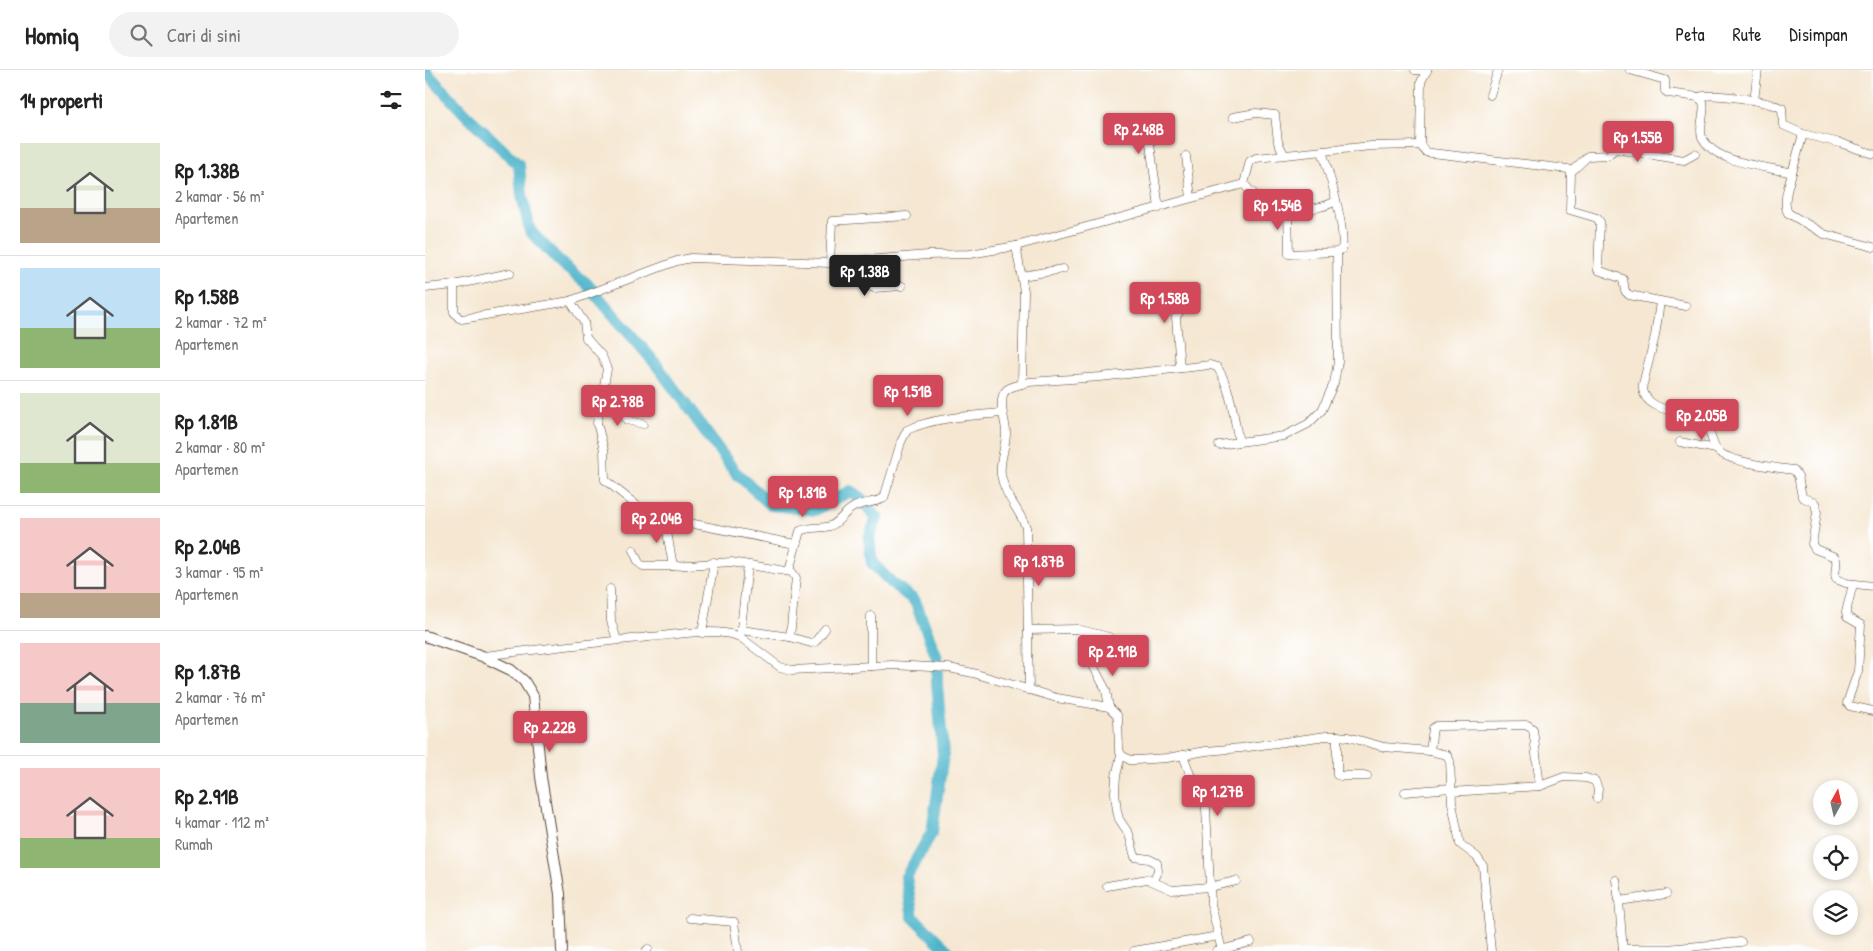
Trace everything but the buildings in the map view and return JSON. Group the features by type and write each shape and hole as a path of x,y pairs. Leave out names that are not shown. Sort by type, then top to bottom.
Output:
{"street":[{"path":"1415,70 1427,70 1421,82 1420,146"},
{"path":"1490,95 1498,70"},
{"path":"1630,70 1665,80 1665,90 1668,92 1698,97 1709,96 1754,100 1782,108 1783,126 1803,134 1841,143 1873,154"},
{"path":"1754,100 1758,70"},
{"path":"1698,97 1704,104 1702,136 1711,147 1731,159 1792,173"},
{"path":"1233,116 1257,113 1275,115 1278,142 1284,154"},
{"path":"1159,208 1149,136 1151,133 1167,131"},
{"path":"1803,134 1792,173 1786,210 1824,234 1873,247"},
{"path":"1244,184 1252,159 1371,146 1420,146 1426,152 1563,168 1571,172"},
{"path":"1686,306 1629,295 1625,292 1623,279 1599,270 1600,222 1597,218 1570,210 1571,172 1587,156 1608,155 1615,148 1684,160 1695,154"},
{"path":"1289,208 1289,254 1337,252 1342,248 1343,241 1336,201 1322,151"},
{"path":"1186,156 1191,198"},
{"path":"454,285 454,312 462,319 570,301 677,261 691,258 830,263 928,255 958,255 1016,246 1244,184"},
{"path":"1244,184 1250,192 1264,201 1289,208 1326,206 1336,201"},
{"path":"830,263 832,221 907,216"},
{"path":"1016,246 1022,276 1025,314 1022,384"},
{"path":"1219,445 1284,436 1309,424 1322,410 1338,369 1337,252"},
{"path":"866,260 869,286 874,288 902,286"},
{"path":"1022,276 1063,269"},
{"path":"425,288 454,285 510,273"},
{"path":"1180,368 1176,316 1181,310 1195,301 1196,288"},
{"path":"570,301 584,322 586,338 602,356 606,364 607,376 600,404 597,428 603,446 605,480 667,532 673,566"},
{"path":"1660,302 1655,336 1643,384 1645,398 1650,403 1661,407 1701,418 1707,423 1717,449 1726,457 1764,466 1794,470 1798,476 1802,497 1815,503 1817,513 1812,544 1815,549 1835,557 1838,564 1835,575 1837,579 1853,584 1873,586"},
{"path":"1029,690 1026,527 1019,512 1008,498 1001,475 1006,432 1001,413 1003,394 1007,389 1039,381 1210,365 1217,367 1226,386 1239,442"},
{"path":"600,404 618,404 627,420 643,424"},
{"path":"789,571 800,531 808,528 831,526 844,513 863,503 884,498 901,442 907,430 921,424 945,419 1001,413"},
{"path":"1680,442 1717,449"},
{"path":"657,522 672,520 795,544"},
{"path":"633,550 639,563 643,566 673,566 714,562 789,571 795,574 790,637"},
{"path":"702,633 714,562"},
{"path":"740,634 748,565"},
{"path":"1853,584 1846,612 1847,617 1861,625 1861,632 1858,671 1847,703 1850,706 1873,711"},
{"path":"609,589 611,621 617,640"},
{"path":"871,616 871,666"},
{"path":"482,656 617,640 719,632 790,637 811,643 815,642 825,629"},
{"path":"1028,630 1077,629 1109,637"},
{"path":"740,634 780,666 792,670 871,666 949,668 973,673 1057,698 1109,707"},
{"path":"425,636 482,656 518,674 533,696 539,769 560,894 563,951"},
{"path":"1088,656 1106,690 1109,707 1117,715 1118,719 1121,755 1115,776 1115,793 1119,819 1129,834 1135,857 1149,859 1157,863 1158,871 1155,881"},
{"path":"1430,751 1433,728 1436,726 1528,725 1533,728 1540,786"},
{"path":"1121,755 1130,760 1136,760 1326,736 1348,737 1384,748 1430,751 1447,755 1449,757 1451,790 1460,844 1477,857 1483,866 1491,951"},
{"path":"1337,736 1337,775 1367,776"},
{"path":"1183,755 1189,774 1203,795 1212,915 1220,951 1251,942"},
{"path":"1405,792 1540,786 1564,777 1586,778 1595,781 1598,789 1597,798"},
{"path":"1107,886 1141,879 1155,881 1169,890 1209,887 1236,881"},
{"path":"1616,880 1623,950 1672,949 1741,942"},
{"path":"1619,901 1666,894"},
{"path":"689,918 734,922 738,951"},
{"path":"1134,951 1218,936"}],"waterway":[{"path":"425,71 465,114 519,165 522,195 530,231 562,264 586,283 656,364 735,472 771,505 815,510 850,491 859,497 877,518 869,538 872,563 892,583 915,601 937,658 937,683 943,755 932,832 906,877 913,917 948,951"}]}
